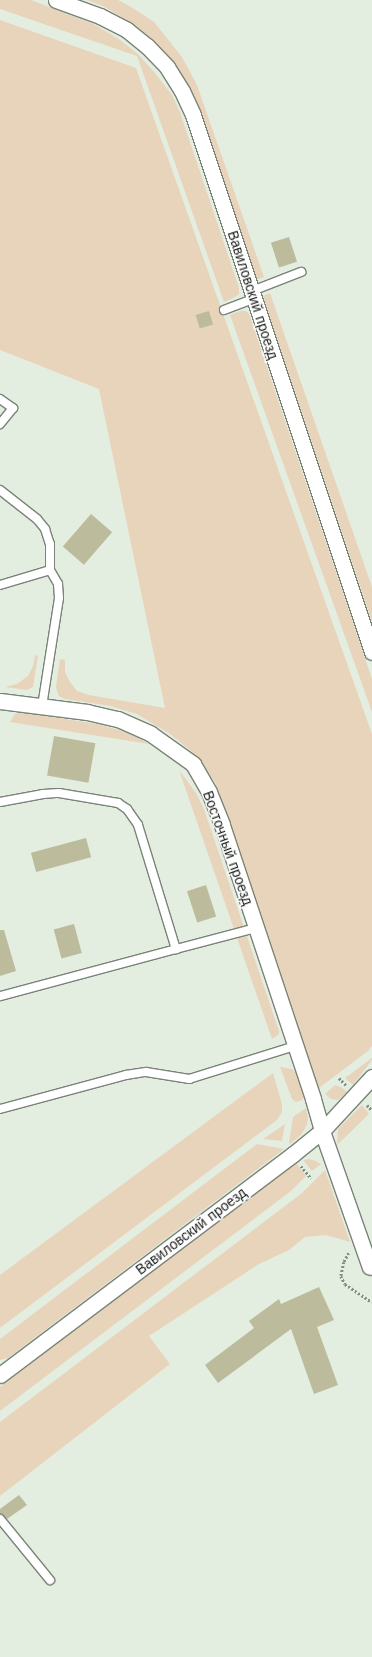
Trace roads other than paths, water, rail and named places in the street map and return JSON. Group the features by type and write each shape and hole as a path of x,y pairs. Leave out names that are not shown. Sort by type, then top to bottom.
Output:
{"street":[{"name":"Вавиловский проезд","path":"56,0 100,16 127,30 147,46 167,68 182,90 193,115 372,652"},
{"name":"Восточный проезд","path":"0,701 42,706 118,719 151,734 193,764 209,792 222,825 322,1131 370,1267"},
{"name":"Вавиловский проезд","path":"0,1374 322,1131 357,1095 372,1077"}],"lane":[{"path":"224,310 253,294 301,272"},
{"path":"0,399 13,408 0,424"},
{"path":"0,490 37,519 45,528 50,544 50,570 58,584 59,598 42,706"},
{"path":"0,585 50,570"},
{"path":"0,802 43,794 59,793 118,803 127,809 138,825 176,948"},
{"path":"0,996 176,948 256,928"},
{"path":"0,1109 126,1075 146,1072 189,1079 295,1046"},
{"path":"0,1519 50,1580"}]}
